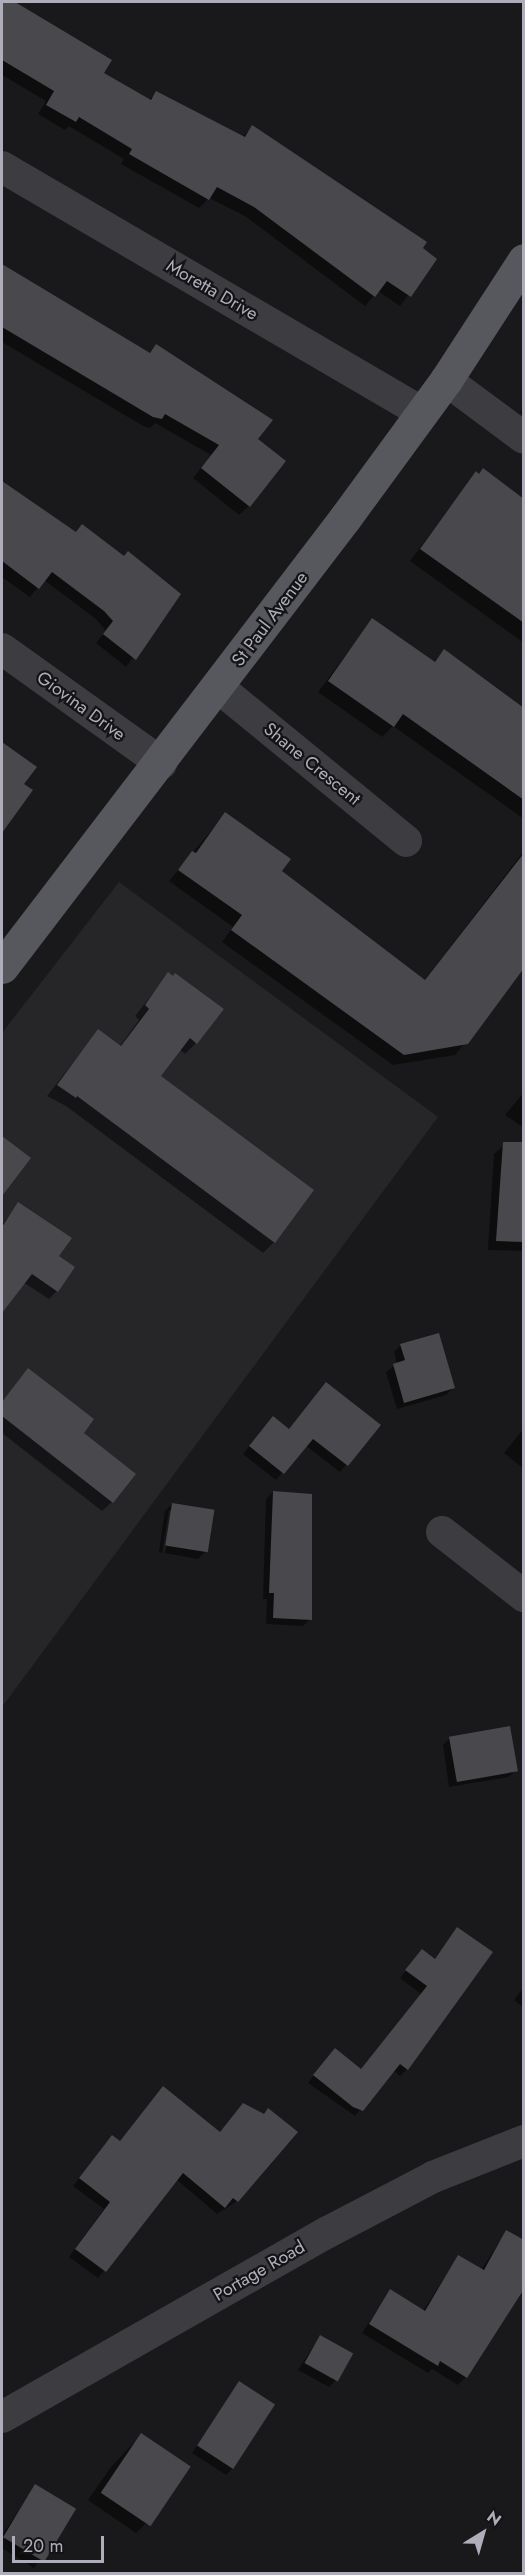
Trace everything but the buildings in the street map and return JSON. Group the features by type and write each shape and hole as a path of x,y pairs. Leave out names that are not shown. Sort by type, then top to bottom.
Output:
{"main road":[{"name":"St Paul Avenue","path":"2,967 162,763 446,380 524,260"}],"street":[{"name":"Moretta Drive","path":"2,167 422,412"},
{"path":"446,380 524,438"},
{"name":"Giovina Drive","path":"2,649 162,763"},
{"name":"Shane Crescent","path":"218,687 406,842"},
{"path":"442,1532 524,1596"},
{"name":"Portage Road","path":"2,2417 328,2232 433,2177 524,2141"}],"shaded area":[{"path":"119,882 438,1117 2,1707 2,1033"}]}
